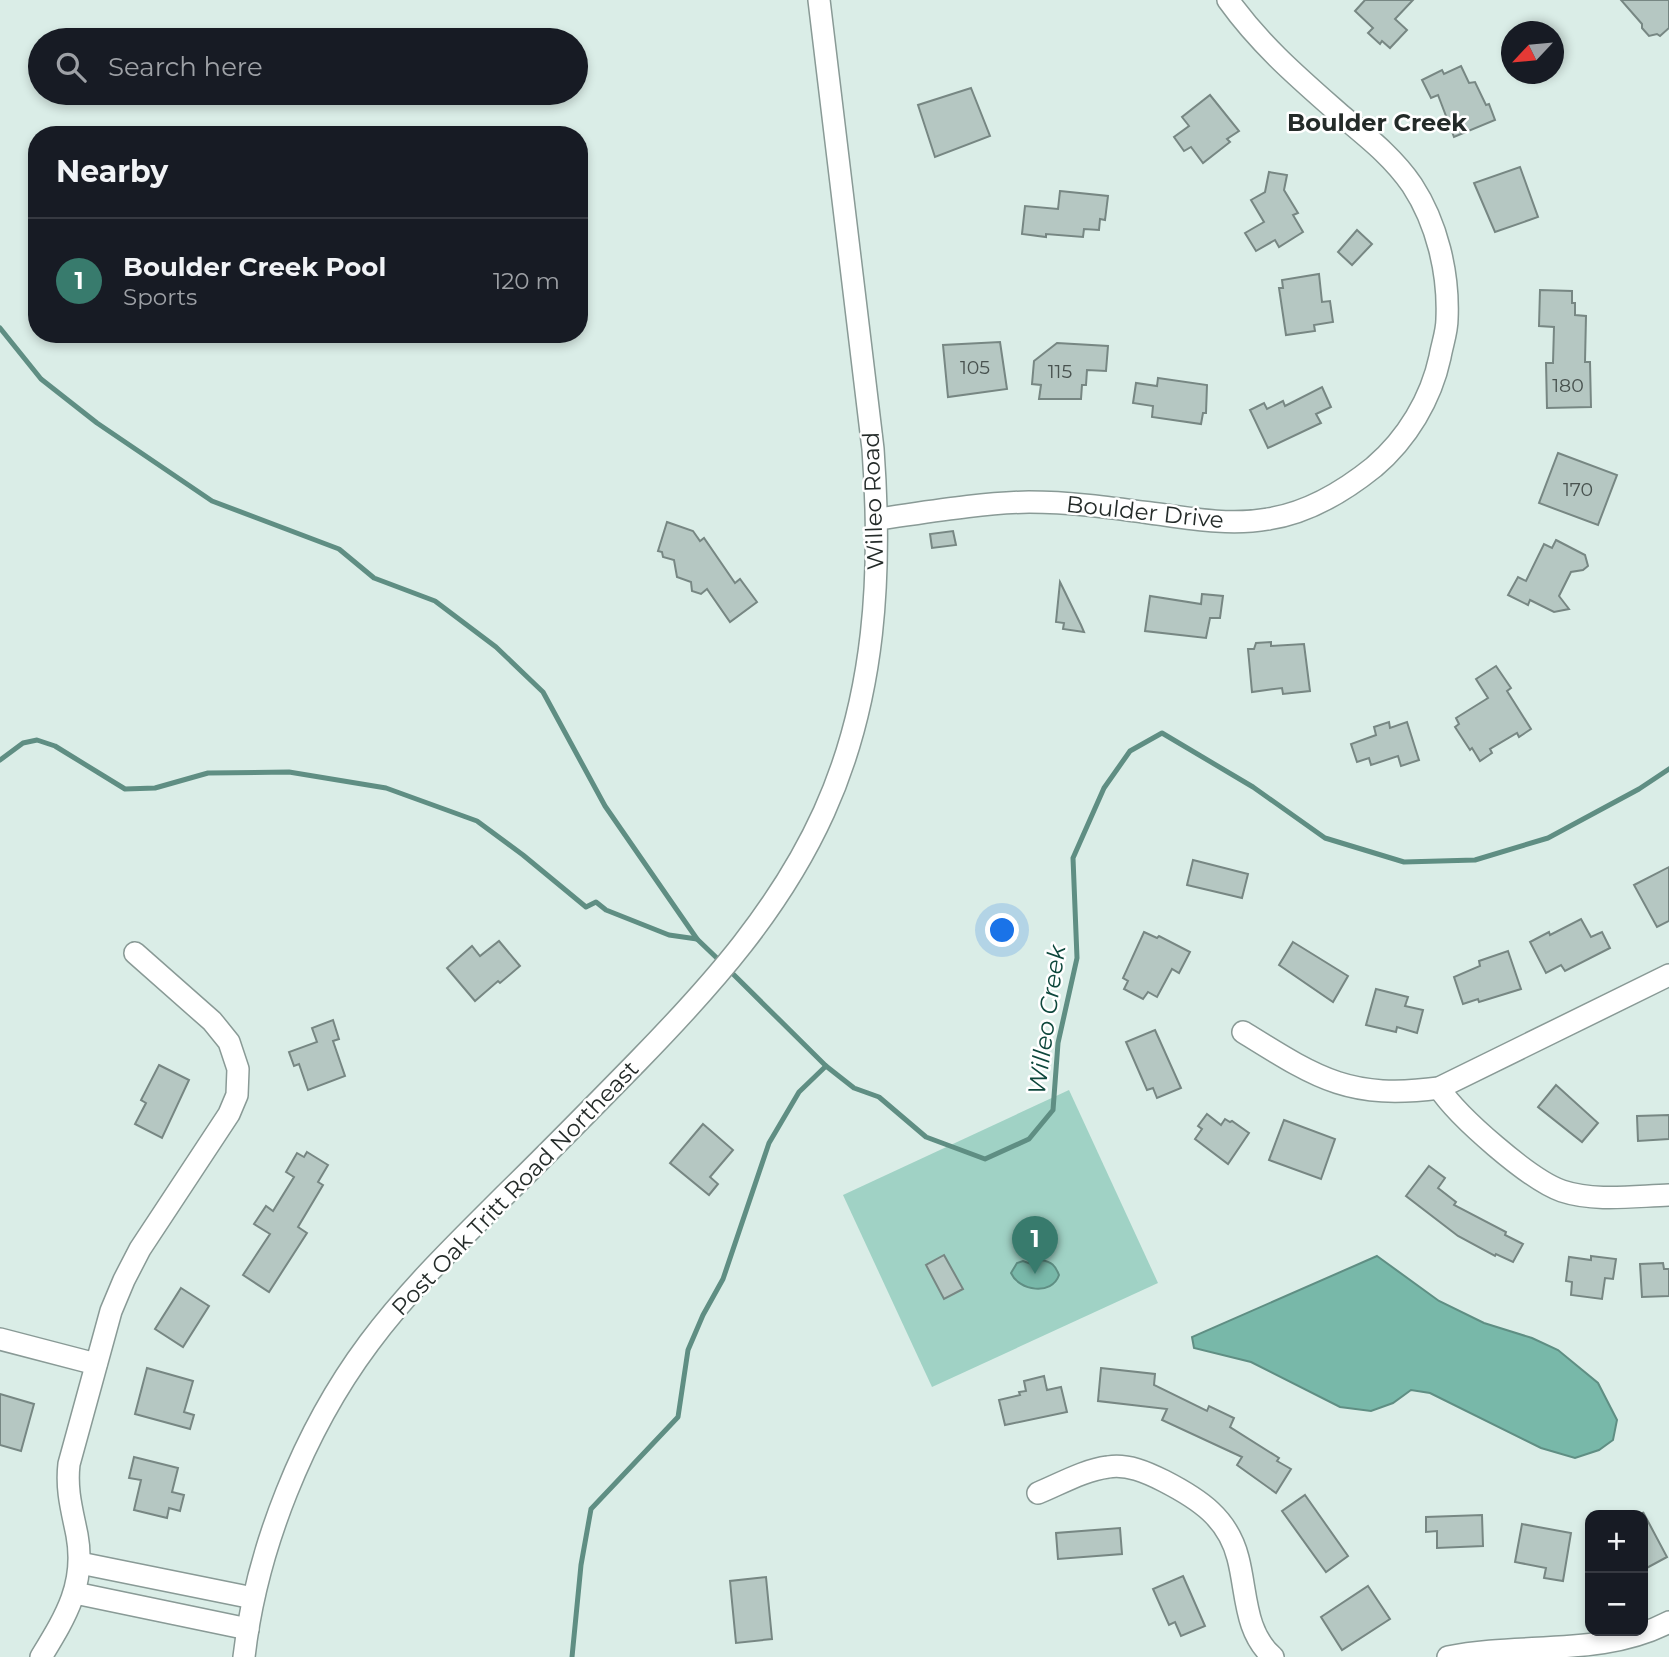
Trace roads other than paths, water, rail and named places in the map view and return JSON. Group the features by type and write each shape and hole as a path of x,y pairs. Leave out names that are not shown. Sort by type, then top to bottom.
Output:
{"street":[{"name":"Willeo Road","path":"724,969 756,929 784,887 825,810 846,752 862,693 872,633 878,519 873,449 819,0"},
{"name":"Boulder Drive","path":"878,519 969,506 1029,502 1086,505 1215,522 1268,519 1312,507 1351,485 1386,456 1412,424 1437,373 1447,321 1445,268 1429,217 1412,186 1391,158 1274,57 1228,0"},
{"path":"41,1657 75,1593 80,1563 67,1481 69,1464 111,1311 140,1249 218,1132 237,1095 238,1069 229,1042 212,1021 135,953"},
{"name":"Post Oak Tritt Road Northeast","path":"244,1657 253,1598 283,1505 310,1441 336,1392 370,1342 443,1257 691,1007 724,969"},
{"path":"1243,1032 1295,1064 1337,1084 1396,1093 1439,1088 1669,975"},
{"path":"1439,1088 1462,1116 1540,1180 1561,1190 1580,1195 1669,1195"},
{"path":"0,1339 96,1364"},
{"path":"1038,1493 1096,1469 1110,1466 1144,1471 1203,1502 1227,1529 1234,1543 1248,1614 1255,1633 1273,1657"},
{"path":"80,1563 253,1598"},
{"path":"75,1593 247,1629"},
{"path":"1448,1657 1607,1645 1641,1637 1669,1622"}],"waterway":[{"path":"0,328 41,379 97,423 212,501 339,549 374,578 435,601 496,647 543,692 605,806 697,939"},
{"name":"Willeo Creek","path":"728,969 826,1066 854,1088 879,1097 926,1137 985,1159 1029,1139 1053,1110 1058,1043 1077,958 1073,858 1104,788 1130,751 1162,733 1253,787 1325,838 1404,862 1475,860 1548,838 1639,789 1669,769"},
{"name":"Willeo Creek","path":"0,760 23,743 37,740 55,746 125,789 155,788 208,773 289,772 386,788 477,821 586,907 596,902 606,910 669,935 697,939 721,962"},
{"path":"572,1657 581,1565 591,1509 678,1417 688,1350 723,1279 769,1143 799,1092 826,1066"}],"place":[{"name":"Boulder Creek Pool","path":"1035,1274"}],"district":[{"name":"Boulder Creek","path":"1377,123"}]}
